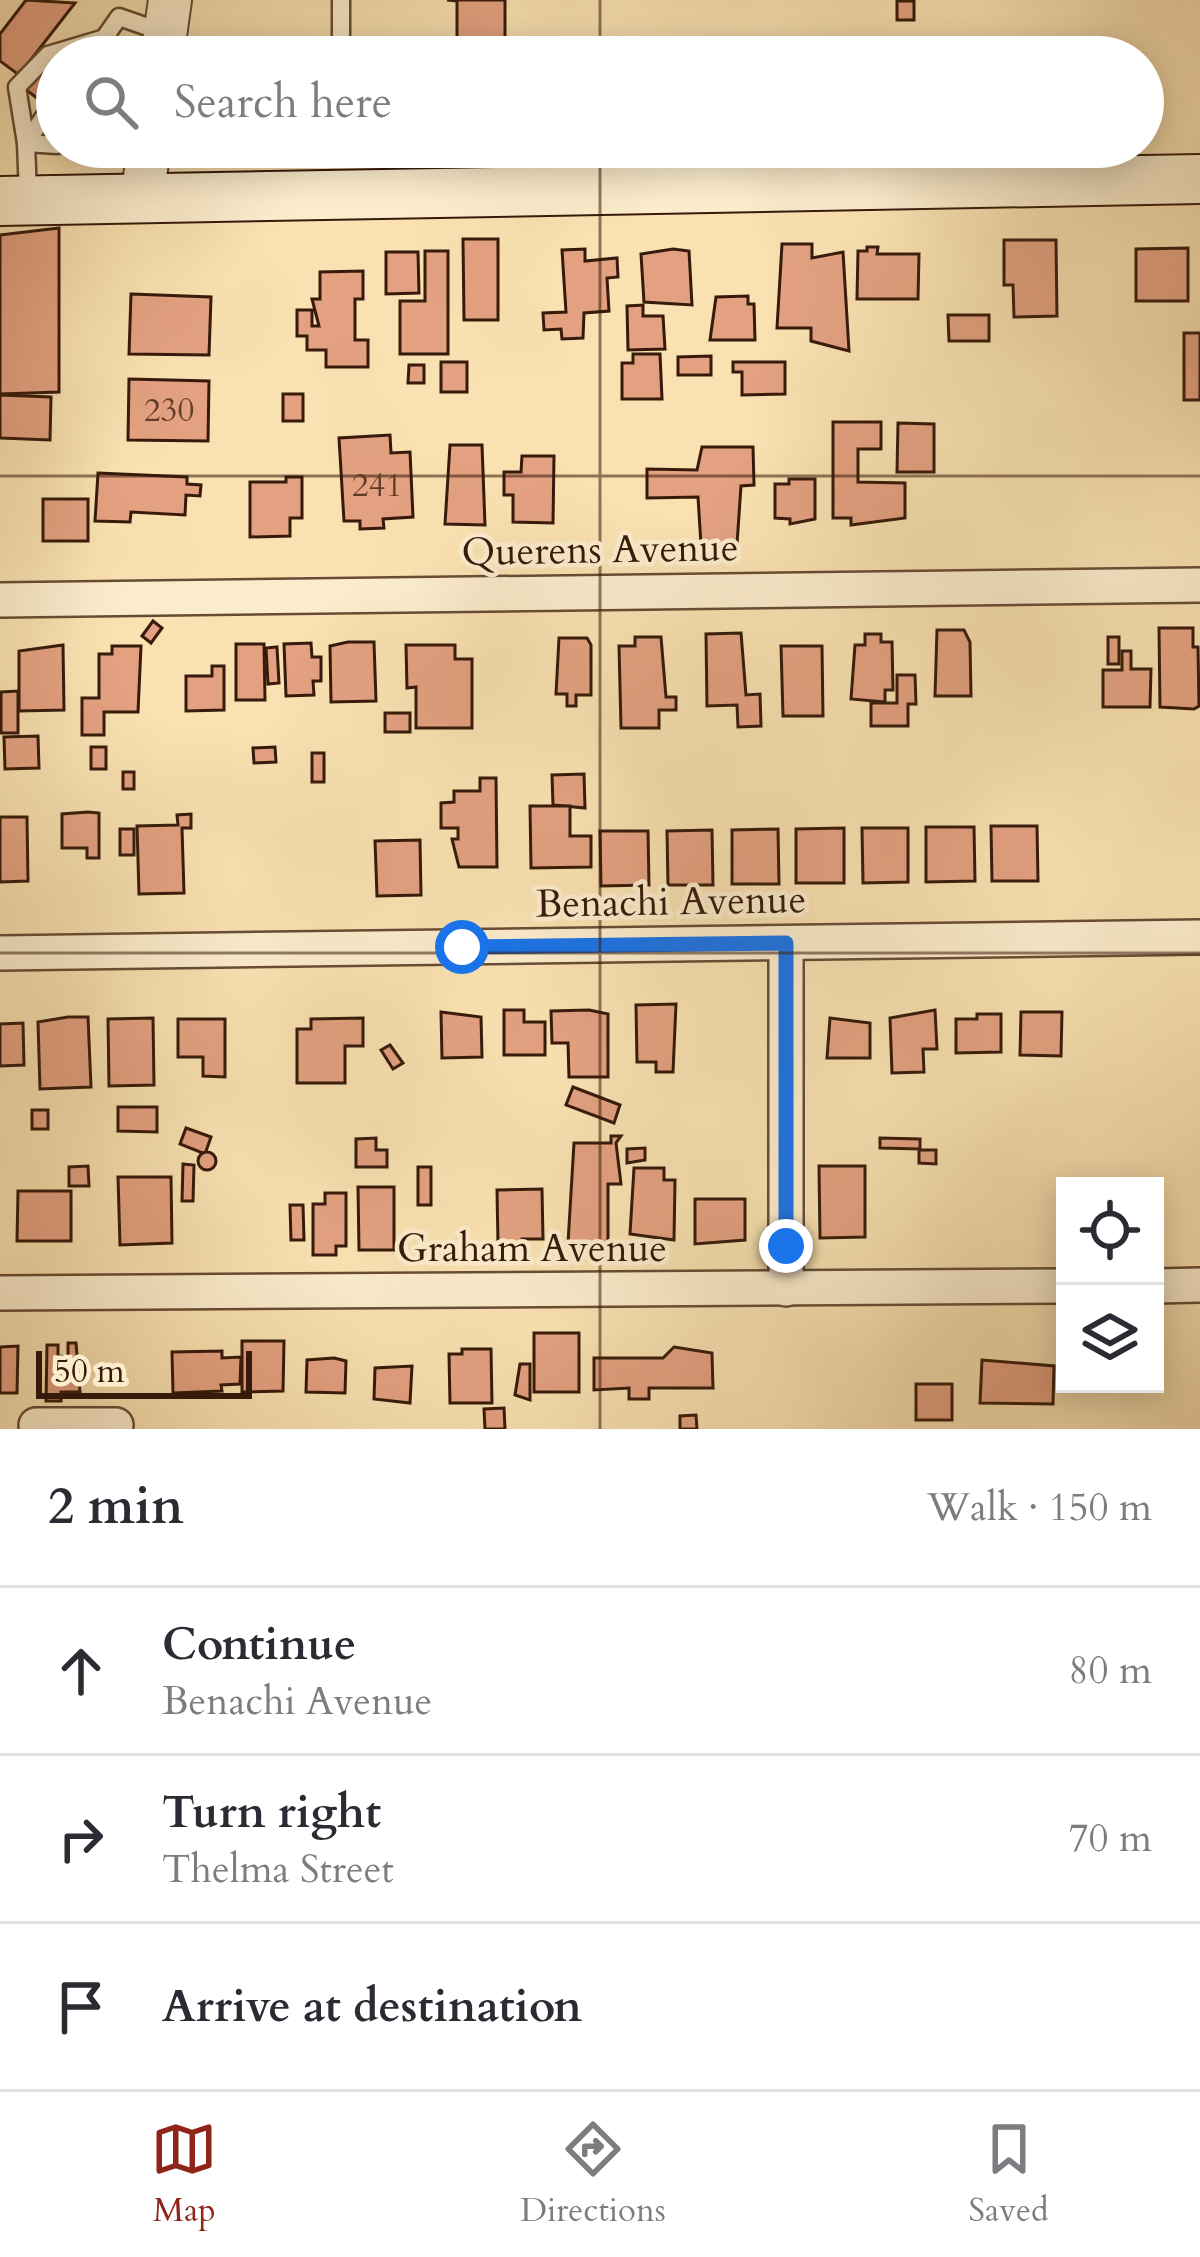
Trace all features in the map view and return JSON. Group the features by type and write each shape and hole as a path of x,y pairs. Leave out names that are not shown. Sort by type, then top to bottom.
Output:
{"main road":[{"path":"14,201 1200,179"}],"street":[{"path":"142,199 146,168"},
{"name":"Querens Avenue","path":"0,600 1200,585"},
{"name":"Benachi Avenue","path":"0,953 1200,937"},
{"path":"786,943 786,1289"},
{"path":"1164,1286 1200,1285"},
{"name":"Graham Avenue","path":"0,1293 1056,1286"},
{"path":"36,1425 116,1425"}],"lane":[{"path":"341,0 341,36"},
{"path":"106,36 119,17 166,30"},
{"path":"14,201 26,143 17,87 36,67"},
{"path":"26,143 36,128"},
{"path":"26,143 36,144"}],"building":[{"path":"26,0 75,3 49,36 36,36 36,53 19,75 0,61 0,34"},
{"path":"447,0 505,0 505,36 457,36 457,1"},
{"path":"897,1 914,1 914,20 897,20"},
{"path":"36,75 36,97 25,89"},
{"path":"59,228 59,392 0,394 0,235"},
{"path":"463,239 498,239 498,320 464,320"},
{"path":"1004,240 1056,240 1057,316 1014,317 1013,285 1004,285"},
{"path":"782,244 812,244 812,258 843,252 849,351 811,341 811,328 777,328"},
{"path":"867,247 878,247 877,254 919,254 918,299 857,299 858,251 867,251"},
{"path":"1188,248 1188,301 1136,301 1136,249"},
{"path":"585,249 585,261 617,258 618,277 607,278 609,311 584,313 583,338 562,339 561,329 544,330 543,313 566,312 562,250"},
{"path":"425,251 448,251 448,354 400,354 400,301 425,301"},
{"path":"689,251 692,305 644,302 641,254"},
{"path":"386,252 418,252 419,293 386,294"},
{"path":"363,271 363,299 355,299 355,340 368,340 368,367 326,367 326,350 307,350 307,336 297,336 297,310 312,310 312,326 319,326 312,299 320,299 320,272"},
{"path":"131,294 211,297 209,355 129,354"},
{"path":"748,296 748,304 754,304 755,340 710,340 716,297"},
{"path":"643,305 643,316 663,316 665,349 628,350 627,306"},
{"path":"948,315 989,315 989,341 949,341"},
{"path":"1184,333 1200,333 1200,400 1184,400"},
{"path":"633,354 660,354 662,399 622,399 622,363 633,363"},
{"path":"711,356 711,375 678,375 678,357"},
{"path":"441,362 467,362 467,392 441,392"},
{"path":"733,362 785,362 785,394 742,395 742,372 733,372"},
{"path":"409,365 424,365 424,383 408,383"},
{"path":"129,379 209,381 208,441 128,440"},
{"path":"283,394 303,394 303,421 283,421"},
{"path":"0,395 51,397 50,440 0,438"},
{"path":"833,422 881,422 881,449 858,449 858,482 905,483 905,518 851,525 851,518 833,518"},
{"path":"898,423 934,424 934,472 897,472"},
{"path":"390,435 391,453 410,452 413,517 383,519 384,528 360,529 360,521 344,521 339,438"},
{"path":"450,445 482,445 485,525 445,524"},
{"path":"702,447 753,447 754,485 741,486 737,544 701,545 698,497 647,498 647,469 697,470"},
{"path":"522,456 554,456 553,523 513,522 513,495 504,495 504,472 521,472"},
{"path":"98,473 187,477 187,484 201,485 200,496 186,495 185,515 131,512 130,522 95,521"},
{"path":"286,477 302,477 302,518 290,518 290,536 250,537 250,482 286,482"},
{"path":"789,479 815,479 815,519 790,524 790,519 775,518 775,484 789,484"},
{"path":"43,499 88,499 88,541 43,541"},
{"path":"153,621 162,628 151,643 142,636"},
{"path":"1159,628 1193,628 1199,706 1194,709 1160,707"},
{"path":"937,630 964,630 970,642 971,696 935,696"},
{"path":"741,633 746,695 760,694 761,726 738,727 737,705 707,706 706,634"},
{"path":"865,634 881,634 881,642 892,642 893,690 885,690 885,702 851,699 855,645 865,645"},
{"path":"635,637 661,637 666,697 676,697 676,710 659,710 659,728 621,728 619,646 635,646"},
{"path":"1108,637 1119,637 1119,664 1108,664"},
{"path":"559,638 587,638 591,645 591,695 576,695 576,706 567,706 567,694 556,694"},
{"path":"374,642 376,701 331,702 330,646"},
{"path":"311,643 312,657 321,657 321,681 313,681 314,695 286,696 284,644"},
{"path":"236,644 264,644 265,700 236,700"},
{"path":"63,645 64,710 19,711 19,651"},
{"path":"406,645 455,645 455,659 472,659 472,728 416,728 416,687 407,688"},
{"path":"112,646 141,646 138,712 104,712 104,735 82,735 82,698 99,698 99,654 112,654"},
{"path":"781,646 822,646 823,716 783,716"},
{"path":"277,647 279,683 268,684 266,648"},
{"path":"1122,651 1131,651 1131,669 1151,669 1150,707 1103,707 1103,670 1122,670"},
{"path":"212,666 224,666 224,710 186,711 186,676 212,676"},
{"path":"897,675 915,675 916,704 908,704 908,726 871,726 871,703 897,703"},
{"path":"18,691 18,733 1,733 1,692"},
{"path":"385,713 410,713 410,732 385,732"},
{"path":"38,736 39,768 5,769 4,737"},
{"path":"91,747 106,747 106,769 91,769"},
{"path":"275,747 276,762 254,763 253,748"},
{"path":"312,753 324,753 324,782 312,782"},
{"path":"123,772 134,772 134,789 123,789"},
{"path":"584,774 585,808 553,805 552,775"},
{"path":"480,778 496,778 497,867 459,867 452,839 458,839 458,828 441,828 441,803 454,802 454,791 480,791"},
{"path":"530,806 570,806 570,836 591,836 591,867 531,868"},
{"path":"99,813 99,858 87,858 87,848 62,848 62,814"},
{"path":"191,814 191,828 182,828 184,893 139,894 137,826 178,825 177,815"},
{"path":"0,817 27,817 28,881 0,882"},
{"path":"991,826 1037,826 1038,881 992,881"},
{"path":"926,827 974,827 975,881 926,882"},
{"path":"844,828 844,883 796,883 796,829"},
{"path":"862,828 908,828 908,882 863,883"},
{"path":"120,829 134,829 134,855 120,855"},
{"path":"778,829 779,884 732,884 732,830"},
{"path":"712,830 713,885 668,885 667,831"},
{"path":"600,831 648,831 649,885 601,886"},
{"path":"420,840 421,895 377,896 375,841"},
{"path":"676,1004 673,1072 656,1072 656,1062 637,1062 636,1005"},
{"path":"504,1010 524,1010 524,1022 545,1022 545,1055 504,1055"},
{"path":"935,1010 937,1049 923,1049 924,1072 892,1073 890,1018"},
{"path":"551,1011 608,1014 608,1077 569,1077 568,1043 552,1043"},
{"path":"441,1012 481,1017 482,1057 442,1058"},
{"path":"1021,1012 1062,1012 1061,1056 1020,1055"},
{"path":"977,1014 1001,1014 1001,1052 956,1053 956,1019 977,1019"},
{"path":"88,1017 91,1087 40,1089 38,1022"},
{"path":"153,1018 154,1085 109,1086 108,1019"},
{"path":"363,1018 363,1046 345,1046 345,1083 297,1083 297,1029 311,1029 311,1019"},
{"path":"830,1018 870,1023 870,1058 827,1058"},
{"path":"178,1019 225,1019 225,1077 203,1076 203,1057 178,1057"},
{"path":"23,1023 24,1065 0,1066 0,1024"},
{"path":"390,1045 403,1063 393,1069 381,1050"},
{"path":"573,1087 620,1105 614,1123 566,1105"},
{"path":"118,1107 157,1107 157,1132 118,1131"},
{"path":"32,1110 48,1110 48,1129 32,1129"},
{"path":"186,1128 211,1137 205,1154 180,1144"},
{"path":"611,1136 621,1136 616,1143 621,1184 608,1184 608,1243 568,1243 574,1143 611,1143"},
{"path":"376,1138 376,1150 387,1150 387,1167 356,1167 356,1139"},
{"path":"880,1138 920,1139 920,1149 880,1148"},
{"path":"645,1148 645,1160 627,1163 627,1149"},
{"path":"919,1150 936,1150 936,1164 919,1163"},
{"path":"207,1152 216,1161 207,1170 198,1161"},
{"path":"183,1164 194,1165 193,1201 182,1201"},
{"path":"88,1166 89,1186 69,1186 69,1167"},
{"path":"819,1166 865,1166 865,1237 820,1238"},
{"path":"418,1167 431,1167 431,1205 418,1205"},
{"path":"634,1168 664,1168 664,1180 675,1180 674,1240 630,1234"},
{"path":"118,1177 171,1177 172,1243 120,1245"},
{"path":"358,1187 394,1187 394,1250 359,1250"},
{"path":"542,1189 543,1239 522,1239 520,1250 503,1250 498,1244 497,1190"},
{"path":"18,1191 71,1191 71,1241 17,1241"},
{"path":"325,1193 346,1193 346,1246 336,1246 336,1255 313,1255 313,1204 325,1204"},
{"path":"695,1199 745,1199 745,1240 695,1244"},
{"path":"290,1205 303,1205 304,1240 291,1240"},
{"path":"534,1333 579,1333 579,1392 534,1392"},
{"path":"242,1341 284,1341 283,1391 242,1392"},
{"path":"68,1343 76,1343 80,1392 61,1392 61,1401 46,1401 47,1345 58,1345 58,1356 68,1357"},
{"path":"18,1346 17,1393 0,1393 0,1347"},
{"path":"674,1347 712,1353 713,1388 649,1388 649,1399 629,1399 629,1388 594,1390 594,1358 663,1358"},
{"path":"462,1349 491,1349 492,1403 450,1403 449,1354 462,1354"},
{"path":"222,1351 222,1358 241,1357 240,1384 221,1385 222,1391 173,1393 172,1352"},
{"path":"307,1360 346,1361 345,1393 306,1392"},
{"path":"982,1360 1054,1366 1053,1404 980,1403"},
{"path":"520,1364 530,1364 530,1400 515,1395"},
{"path":"412,1366 410,1403 374,1399 375,1368"},
{"path":"916,1384 952,1384 952,1420 916,1420"},
{"path":"504,1408 505,1429 485,1429 484,1409"},
{"path":"696,1415 697,1429 680,1429 680,1416"}],"route":[{"path":"462,947 786,943 786,1246"}]}
